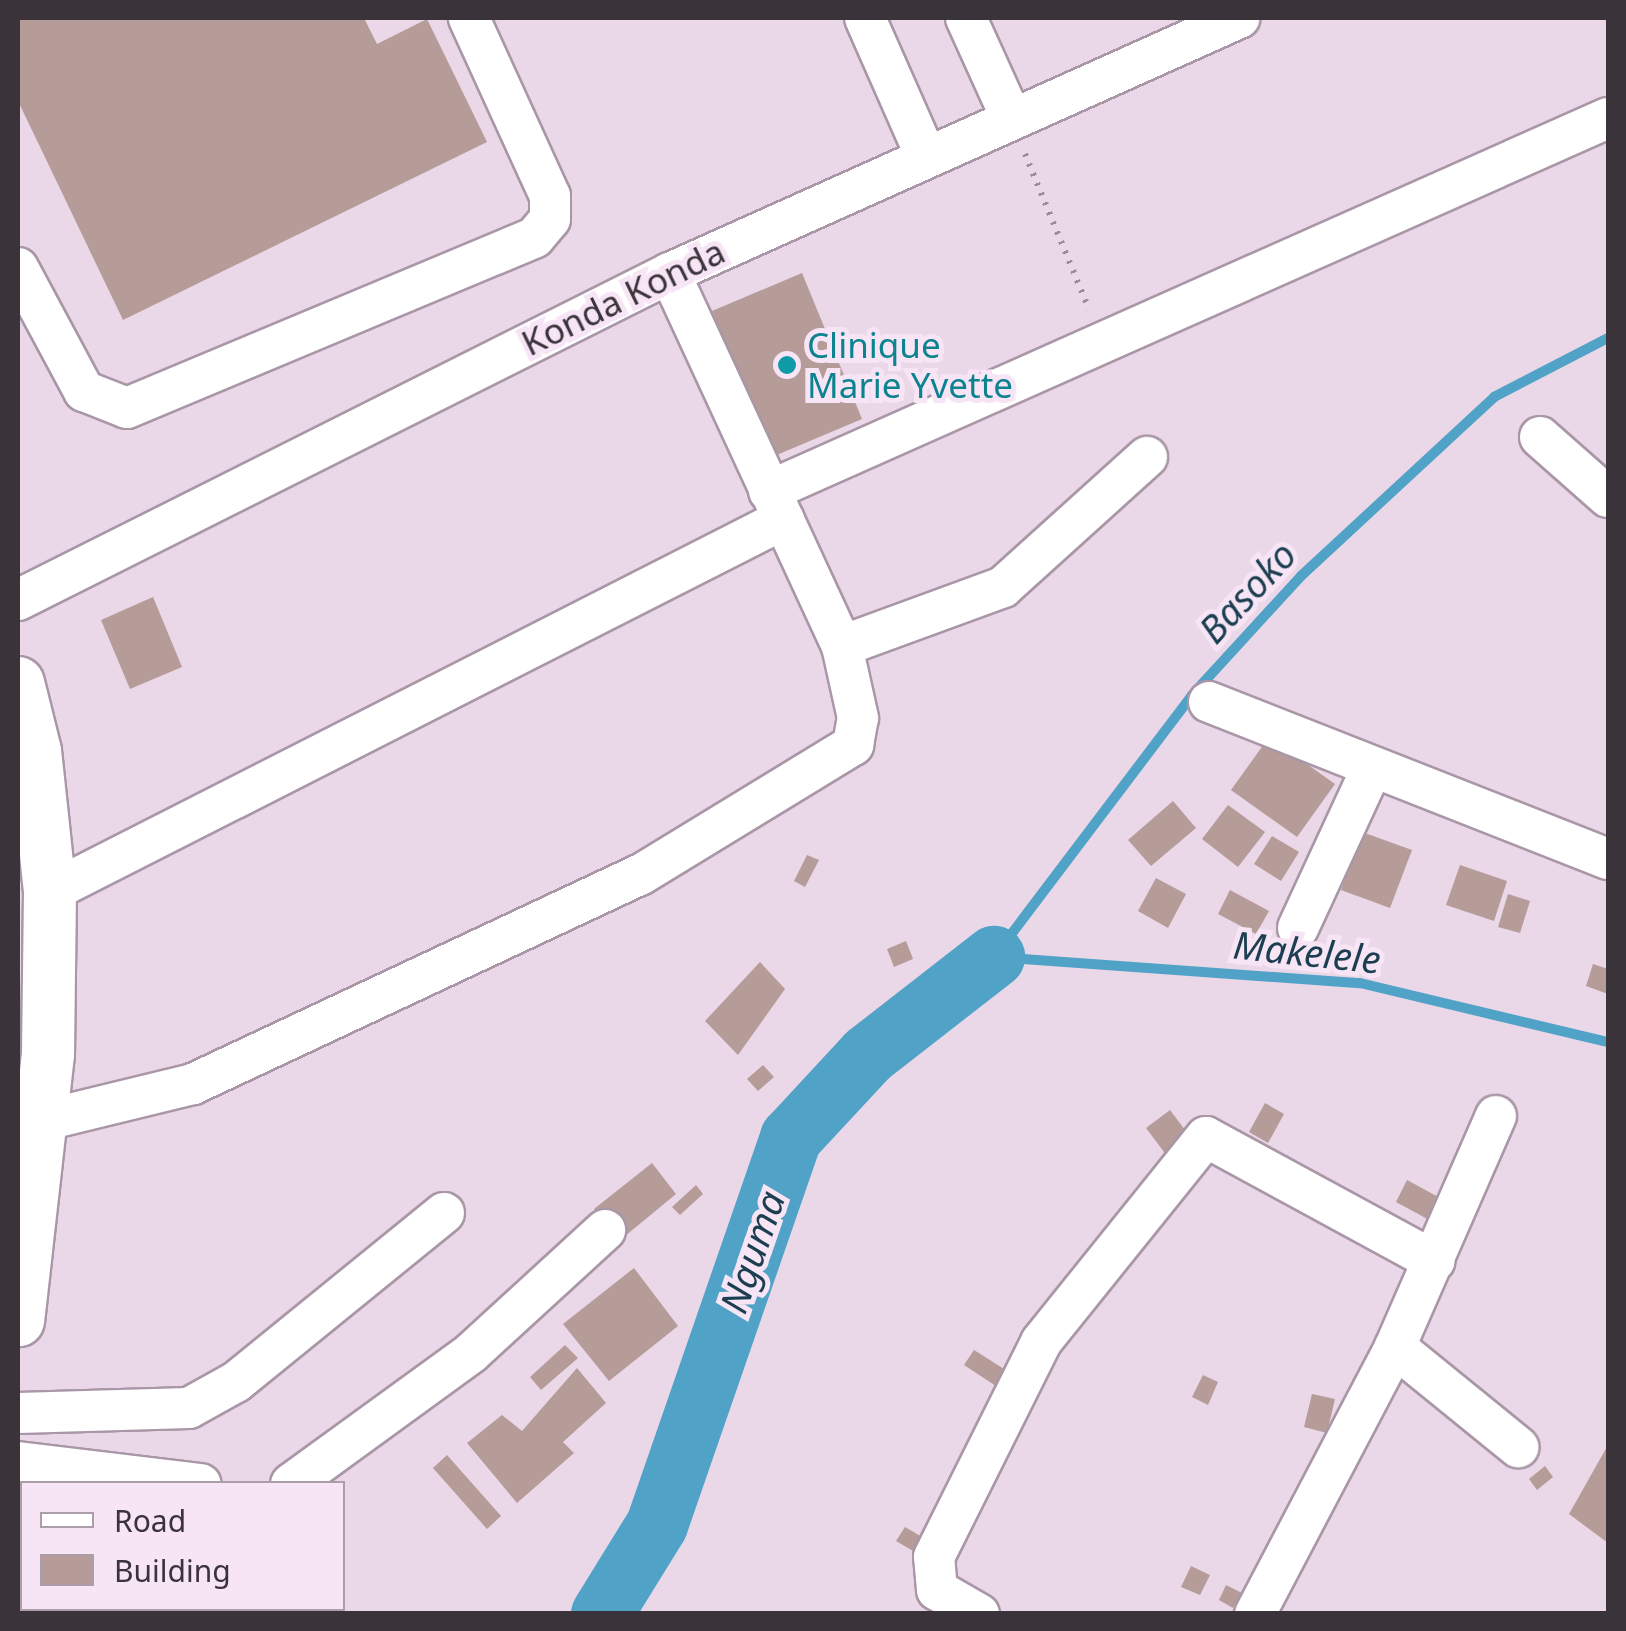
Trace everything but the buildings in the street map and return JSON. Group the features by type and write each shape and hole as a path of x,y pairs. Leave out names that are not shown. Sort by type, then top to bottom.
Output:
{"main road":[{"path":"18,683 36,751 50,892 33,1056 41,1121 18,1320"}],"street":[{"path":"18,268 84,390 127,408 535,237 550,219 550,196 469,18"},
{"path":"865,18 925,154"},
{"path":"966,18 1010,116"},
{"name":"Konda Konda","path":"18,600 670,273 925,154 1240,18"},
{"path":"50,892 777,505 1104,345 1608,118"},
{"path":"41,1121 193,1084 640,875 834,764 853,745 858,718 842,646 670,273"},
{"path":"1540,437 1608,497"},
{"path":"842,646 1003,587 1147,457"},
{"path":"1209,702 1371,770 1608,859"},
{"path":"1298,928 1371,770"},
{"path":"1254,1614 1395,1348 1496,1116"},
{"path":"980,1614 937,1590 934,1558 1041,1342 1206,1137 1434,1261"},
{"path":"18,1413 189,1408 236,1382 444,1213"},
{"path":"295,1481 471,1353 605,1230"},
{"path":"1395,1348 1518,1446"},
{"path":"18,1462 176,1481"}],"path":[{"path":"1010,116 1104,345"}],"waterway":[{"name":"Basoko","path":"994,957 1192,695 1301,576 1494,397 1608,338"},
{"name":"Makelele","path":"994,957 1360,983 1608,1042"},
{"name":"Nguma","path":"602,1614 657,1525 791,1138 868,1055 994,957"},
{"name":"Nguma","path":"43,1611 49,1614"}],"place":[{"name":"Clinique Marie Yvette","path":"787,365"}]}
